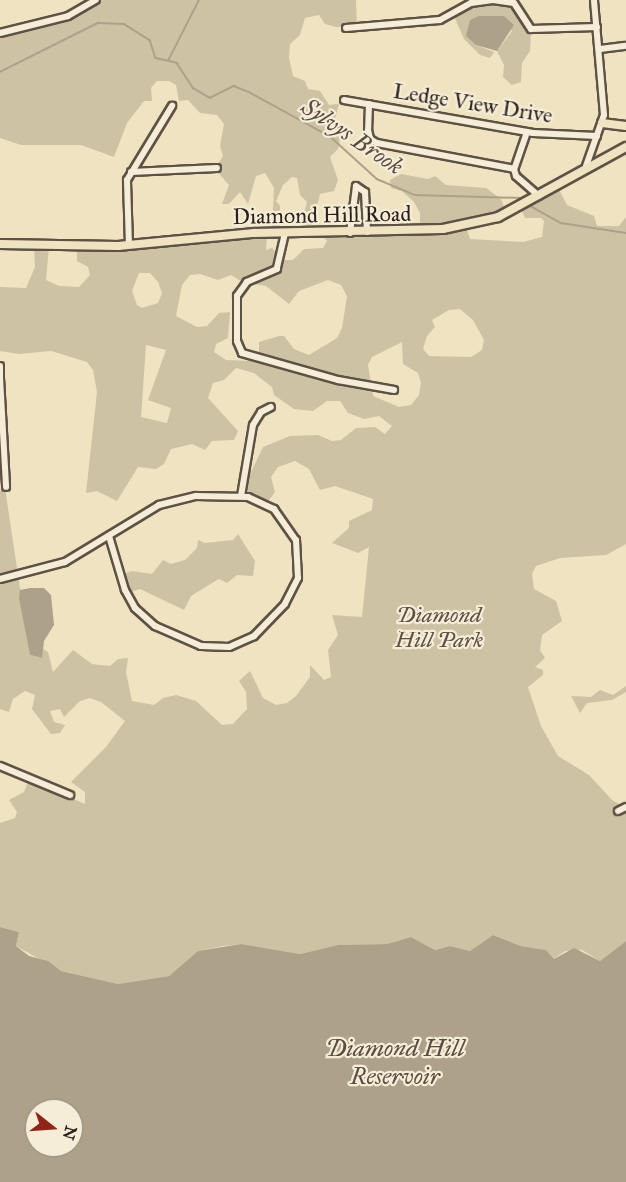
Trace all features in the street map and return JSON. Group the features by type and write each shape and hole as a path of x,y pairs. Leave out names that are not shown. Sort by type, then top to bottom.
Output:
{"main road":[{"path":"602,123 626,126"},
{"name":"Diamond Hill Road","path":"0,244 129,245 285,233 350,233 462,226 498,217 528,203 586,166 626,147"}],"street":[{"path":"0,33 68,16 96,0"},
{"path":"346,28 440,20 471,3 493,0 514,3 531,29 597,27"},
{"path":"586,166 602,123 600,49 594,0"},
{"path":"600,49 626,46"},
{"name":"Ledge View Drive","path":"344,100 527,132 597,136"},
{"path":"369,104 368,130 370,139 377,143 514,169"},
{"path":"129,245 125,190 131,172 172,106"},
{"path":"527,132 514,169 516,176 539,196"},
{"path":"131,172 217,168"},
{"path":"350,233 356,186 365,192 367,232"},
{"path":"285,233 277,269 247,282 237,296 237,340 242,353 338,380 394,390"},
{"path":"0,366 6,487"},
{"path":"241,496 253,424 261,412 271,406"},
{"path":"0,579 65,562 109,536 173,499 241,496 266,504 281,516 292,531 300,559 295,587 285,604 262,631 238,645 201,646 144,618 125,590 109,536"},
{"path":"0,766 70,795"},
{"path":"618,811 626,807"}],"green space":[{"path":"95,0 356,0 357,26 336,27 325,24 319,15 305,18 300,35 290,44 289,58 293,76 305,81 308,89 320,91 329,105 339,104 334,123 342,130 338,149 330,157 338,180 334,191 320,194 311,233 299,230 307,202 300,195 297,178 292,177 283,185 276,201 280,206 279,232 272,230 274,188 265,173 256,176 248,204 240,192 229,204 222,204 229,185 215,169 223,156 220,146 224,124 217,115 200,113 188,100 179,101 176,85 169,81 157,81 151,88 152,101 144,101 127,123 114,157 81,145 21,145 0,138 0,33 61,18"},
{"path":"468,0 516,4 523,11 531,31 530,51 522,63 521,82 512,85 503,77 504,65 497,51 512,31 504,16 480,16 476,45 494,52 490,58 480,55 464,39 453,14 470,3"},
{"name":"Diamond Hill Park","path":"401,174 428,179 435,176 446,185 486,188 501,199 506,212 466,226 470,239 523,242 542,237 544,221 541,218 525,218 520,206 556,184 567,205 594,216 597,226 619,226 626,217 626,544 606,555 560,558 536,566 532,574 534,589 556,601 562,621 542,635 540,650 545,658 535,667 543,670 543,675 528,687 541,726 558,756 589,775 612,800 626,808 626,941 600,961 582,950 565,951 554,959 546,950 521,946 493,935 470,951 450,946 435,950 411,937 387,944 338,945 300,954 241,944 223,946 198,951 169,976 118,984 61,971 16,946 19,932 0,927 0,823 15,818 17,812 9,800 24,792 29,780 85,804 85,792 71,782 106,747 125,721 101,702 90,698 80,701 64,717 60,709 50,711 54,722 65,725 60,733 51,734 32,709 35,695 25,691 13,699 9,712 0,709 0,491 5,488 30,655 42,658 42,648 48,652 53,672 73,650 92,664 110,666 118,659 128,658 126,672 132,701 154,705 163,698 176,695 196,701 222,725 233,724 247,709 246,692 239,681 250,671 263,698 276,705 287,703 296,696 310,677 310,665 324,680 331,677 328,650 338,635 332,615 362,617 369,547 358,553 332,543 349,528 349,521 372,510 373,499 335,486 320,490 309,469 295,461 278,467 271,477 275,492 266,504 240,495 243,473 251,472 263,447 290,436 318,435 332,441 341,440 356,428 375,427 385,434 392,426 379,416 364,419 348,413 340,401 327,401 313,411 294,409 274,395 272,387 254,373 236,368 224,380 213,383 208,398 238,431 234,440 212,441 205,450 192,444 171,449 164,464 156,469 138,467 117,501 97,491 86,493 97,392 93,370 87,362 51,351 19,354 0,351 0,287 26,288 35,267 34,245 49,246 46,280 59,286 79,287 90,275 88,267 77,261 77,246 91,246 101,252 106,246 139,244 144,248 148,243 267,233 266,250 272,248 283,260 293,260 304,249 323,248 327,241 321,233 420,231 420,213 414,202 402,191 391,188 390,180","holes":["139,273 150,273 158,282 162,293 158,303 142,308 137,305 132,291","200,274 218,280 231,275 242,282 266,286 289,304 299,291 328,280 341,285 347,296 342,328 337,338 309,355 294,349 284,336 279,336 259,342 259,351 249,361 226,360 214,352 216,344 228,338 230,312 219,313 207,326 197,327 176,316 182,285 190,275","460,309 473,320 484,340 482,350 471,357 429,356 423,349 427,336 435,327 432,320 449,310","402,342 403,364 418,373 421,383 419,395 411,405 399,407 373,396 368,365 372,357","146,345 166,350 148,400 171,408 167,423 141,417"]},
{"path":"238,534 255,561 253,576 237,575 227,583 219,579 191,596 184,610 140,589 127,593 121,575 132,571 152,574 163,560 171,564 185,560 197,548 198,540 205,543 233,540"},
{"path":"626,686 626,692 612,700 587,703 580,713 571,696 591,697 600,690 613,695"}],"water":[{"path":"479,16 504,16 514,25 497,51 476,45 466,36 470,20"},
{"path":"44,588 51,595 54,625 44,641 42,658 30,655 19,598 20,590"},
{"name":"Diamond Hill Reservoir","path":"0,927 19,932 16,946 29,956 48,961 61,971 118,984 169,976 198,951 241,944 300,954 338,945 387,944 411,937 435,950 450,946 470,951 493,935 521,946 546,950 554,959 574,948 600,961 626,941 626,1182 0,1182"}],"waterway":[{"path":"168,61 199,0"},
{"name":"Sylvys Brook","path":"0,72 98,23 124,24 150,40 156,58 177,63 193,88 210,98 234,86 249,92 331,137 377,179 415,195 523,198"},
{"name":"Sylvys Brook","path":"532,207 561,223 626,233"}]}
